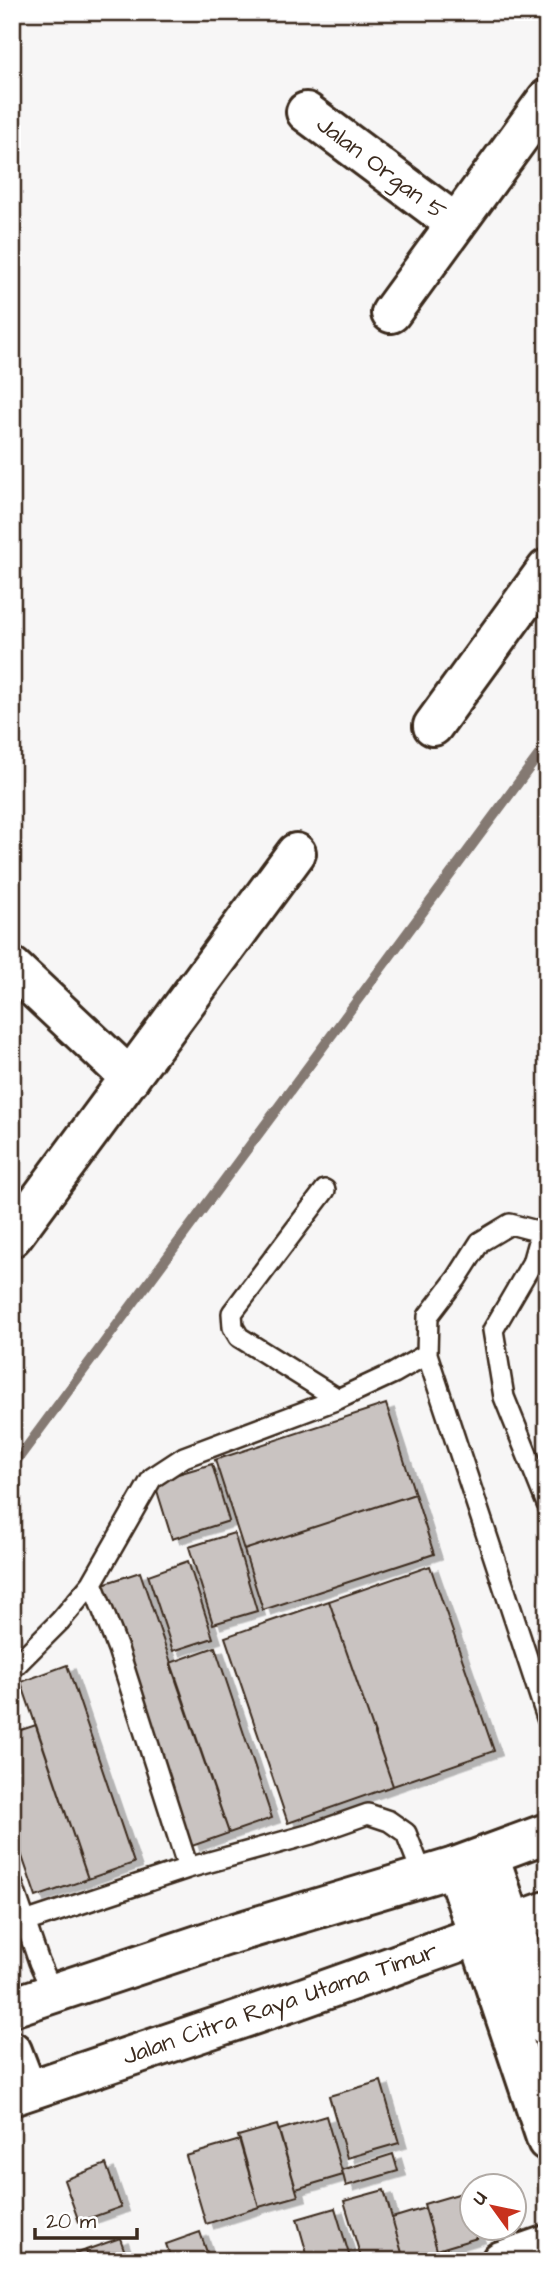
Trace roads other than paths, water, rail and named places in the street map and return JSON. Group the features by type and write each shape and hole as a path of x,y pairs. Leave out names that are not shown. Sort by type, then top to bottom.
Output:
{"street":[{"path":"391,313 547,99"},
{"name":"Jalan Organ 5","path":"306,113 456,224"},
{"path":"433,726 547,569"},
{"path":"12,1237 296,853"},
{"path":"12,967 130,1078"},
{"path":"12,2007 225,1936 456,1866 547,1833"},
{"path":"456,1866 512,1923 547,2027"},
{"path":"512,1923 547,2141"},
{"name":"Jalan Citra Raya Utama Timur","path":"20,2093 294,2001 512,1923"},
{"path":"12,2051 20,2093"},
{"path":"501,2261 547,2245"}],"lane":[{"path":"325,1190 232,1313 232,1320 239,1337 338,1399"},
{"path":"547,1504 504,1396 494,1330 532,1263 539,1238 533,1230 510,1224 480,1242 428,1316 427,1354 547,1718"},
{"path":"12,1669 60,1621 92,1583 152,1478 184,1457 338,1399 427,1354"},
{"path":"92,1583 118,1649 188,1868"},
{"path":"25,1922 188,1868 311,1834 368,1814 389,1821 456,1866"},
{"path":"12,1883 53,1993"}],"waterway":[{"path":"12,1467 547,744"}]}
